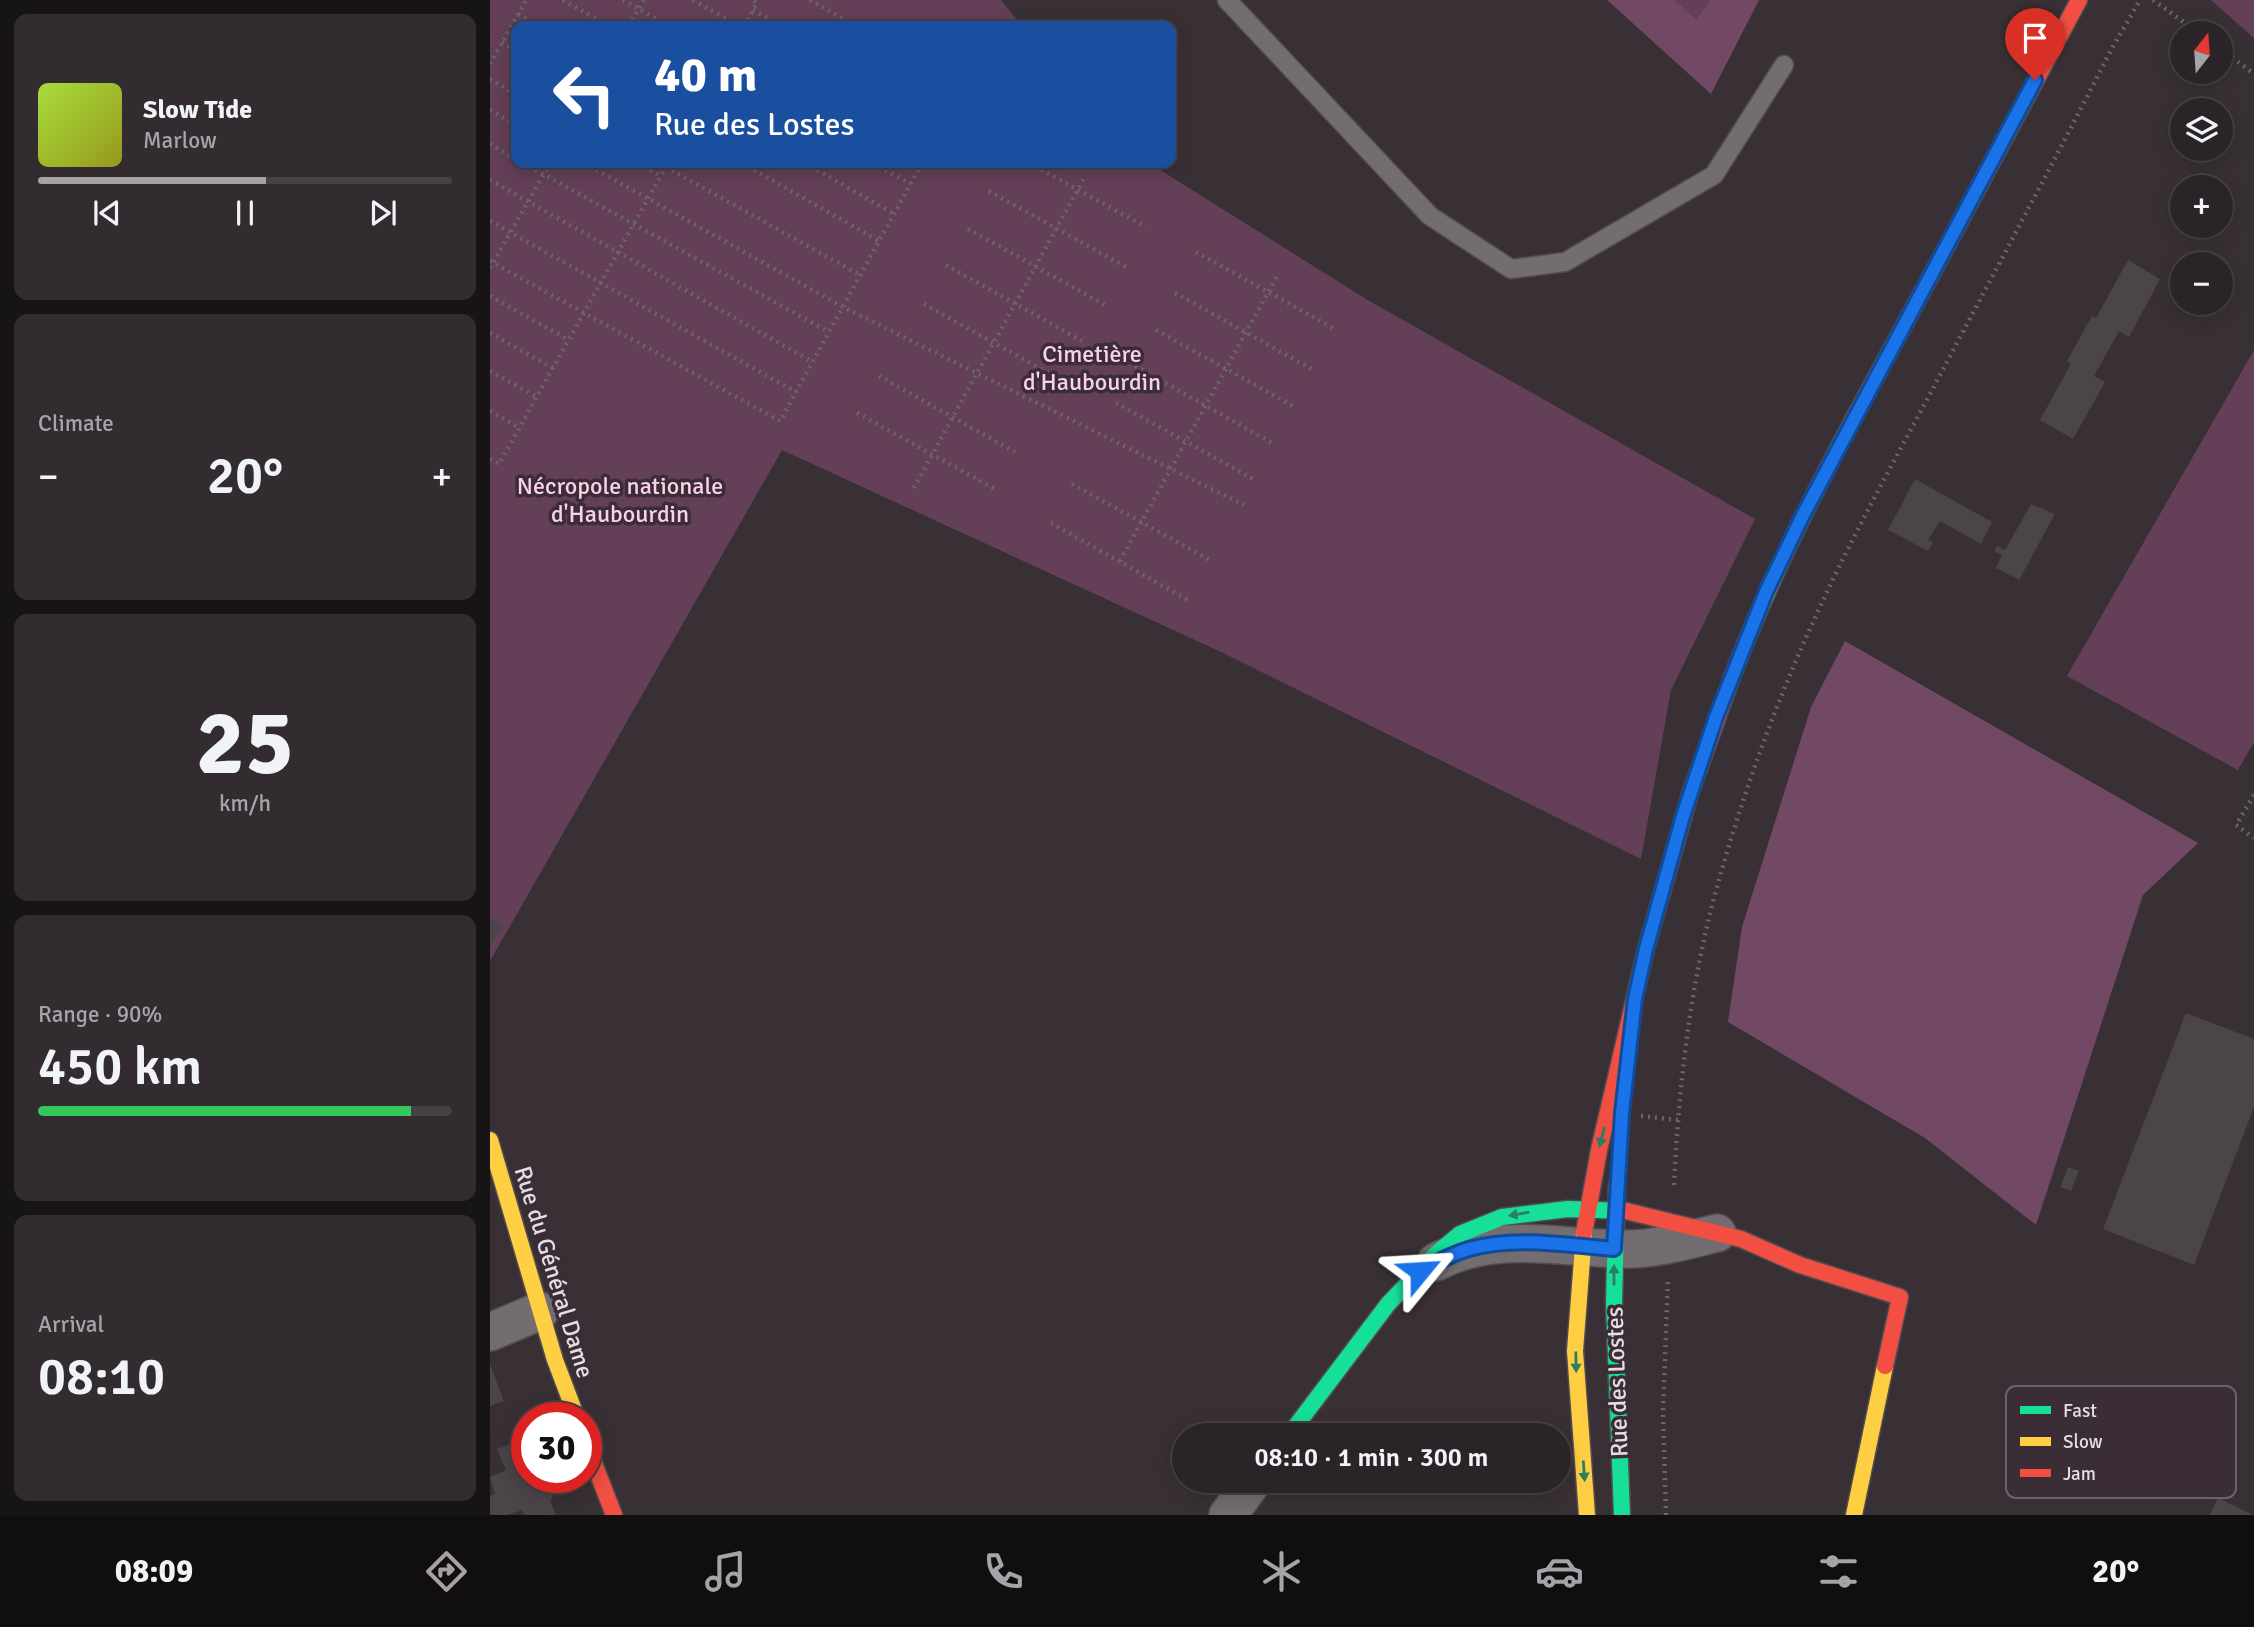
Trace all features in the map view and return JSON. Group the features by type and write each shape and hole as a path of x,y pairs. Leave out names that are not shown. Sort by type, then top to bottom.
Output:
{"main road":[{"name":"Rue des Lostes","path":"1622,1515 1617,1382 1598,1248 1587,1209 1646,949 1686,804 1716,717 1766,592 1848,430 2080,0"},
{"name":"Rue des Lostes","path":"1621,1127 1635,999"},
{"name":"Rue du Général Dame","path":"490,1140 555,1360 571,1402"},
{"name":"Rue des Lostes","path":"1587,1515 1575,1351 1598,1248 1615,1210 1618,1168"},
{"path":"1298,1423 1388,1304 1447,1243 1481,1224 1502,1217 1534,1212 1615,1210 1671,1233"},
{"path":"1717,1233 1741,1239 1800,1265 1900,1297 1854,1515"},
{"path":"602,1484 614,1515"}],"street":[{"path":"1420,1271 1468,1249 1493,1244 1531,1242 1641,1249 1671,1233 1717,1233"},
{"path":"490,1332 540,1311"},
{"path":"1228,1515 1244,1493"}],"lane":[{"path":"1227,0 1430,216 1511,269 1565,262 1714,175 1784,65"}],"path":[{"path":"514,21 526,0"},
{"path":"563,0 600,21"},
{"path":"623,0 659,21"},
{"path":"632,21 644,0"},
{"path":"693,0 732,21"},
{"path":"810,0 847,21"},
{"path":"1666,1515 1663,1381 1685,1045 1695,981 1717,888 1732,839 1782,692 1810,628 1885,478 2140,0"},
{"path":"2153,0 2182,21"},
{"path":"745,21 756,1"},
{"path":"753,10 772,21"},
{"path":"518,14 531,21"},
{"path":"490,64 511,26"},
{"path":"502,42 511,47"},
{"path":"2233,58 2254,74"},
{"path":"490,79 511,90"},
{"path":"490,110 511,122"},
{"path":"490,144 511,156"},
{"path":"533,168 829,332"},
{"path":"547,168 491,264 779,422 919,168"},
{"path":"593,168 843,307 1244,505"},
{"path":"647,168 661,176"},
{"path":"490,459 499,464 665,168"},
{"path":"672,168 860,275"},
{"path":"751,168 879,241"},
{"path":"814,168 894,214"},
{"path":"882,168 911,184"},
{"path":"1038,168 1146,227"},
{"path":"914,488 1084,178"},
{"path":"490,180 813,362"},
{"path":"989,191 1126,267"},
{"path":"490,221 796,392"},
{"path":"968,229 1105,305"},
{"path":"1196,252 1332,328"},
{"path":"946,265 1082,341"},
{"path":"1120,561 1277,276"},
{"path":"1175,293 1312,369"},
{"path":"490,296 569,340"},
{"path":"924,304 1061,380"},
{"path":"1156,330 1293,406"},
{"path":"490,333 553,368"},
{"path":"1135,366 1272,443"},
{"path":"490,371 537,397"},
{"path":"878,376 1015,452"},
{"path":"1116,403 1253,479"},
{"path":"490,411 520,428"},
{"path":"857,414 995,489"},
{"path":"1072,484 1210,560"},
{"path":"1051,523 1188,600"},
{"path":"2254,795 2236,825 2254,838"},
{"path":"1617,1382 1663,1381"}],"green space":[{"path":"490,0 1001,0 1018,21 511,21 511,168 1157,168 1366,299 1755,519 1671,690 1641,859 1221,652 782,450 490,961"},
{"path":"1675,0 1710,0 1696,19"},
{"path":"2211,0 2254,0 2254,38"},
{"path":"2254,350 2254,742 2238,770 2067,676"}],"shaded area":[{"path":"1607,0 1675,0 1696,19 1710,0 1759,0 1711,94"},
{"path":"1845,641 2198,843 2143,895 2036,1225 1925,1138 1728,1022 1742,927 1811,707"}],"building":[{"path":"2128,260 2160,279 2129,337 2119,331 2094,376 2105,382 2073,439 2040,420 2071,364 2067,361 2092,316 2096,318"},
{"path":"1915,479 1992,522 1981,544 1940,521 1928,540 1933,543 1928,551 1888,530"},
{"path":"2031,504 2055,514 2019,580 1996,568 2002,555 1994,551 1997,546 2005,550"},
{"path":"490,918 503,925 490,947"},
{"path":"2186,1013 2254,1039 2254,1107 2194,1265 2103,1229"},
{"path":"2068,1167 2079,1171 2071,1191 2060,1187"},
{"path":"490,1364 504,1401 490,1406"},
{"path":"511,1444 511,1493 551,1493 553,1499 550,1500 556,1515 524,1515 522,1510 508,1515 490,1515 490,1496 495,1494 490,1477 506,1470 497,1449"},
{"path":"2220,1498 2254,1515 2210,1515"}],"traffic: fast":[{"path":"1617,1185 1614,1302 1622,1515"},
{"path":"1298,1423 1388,1304 1437,1253 1460,1234 1502,1217 1568,1209 1626,1211"}],"traffic: slow":[{"path":"1732,677 1806,510 1949,242"},
{"path":"490,1140 555,1360 571,1402"},
{"path":"1584,1233 1575,1351 1587,1515"},
{"path":"1854,1515 1885,1366"}],"traffic: jam":[{"path":"1949,242 2079,0"},
{"path":"1584,1233 1599,1150 1646,949 1690,794 1732,677"},
{"path":"1626,1211 1741,1239 1800,1265 1900,1297 1885,1366"},
{"path":"602,1484 614,1515"}],"route":[{"path":"1420,1271 1468,1249 1493,1244 1531,1242 1614,1249 1622,1113 1635,999 1683,816 1716,717 1749,631 1802,517 2035,80"}],"park label":[{"name":"Cimetière d'Haubourdin","path":"1092,368"},
{"name":"Nécropole nationale d'Haubourdin","path":"620,500"}]}
